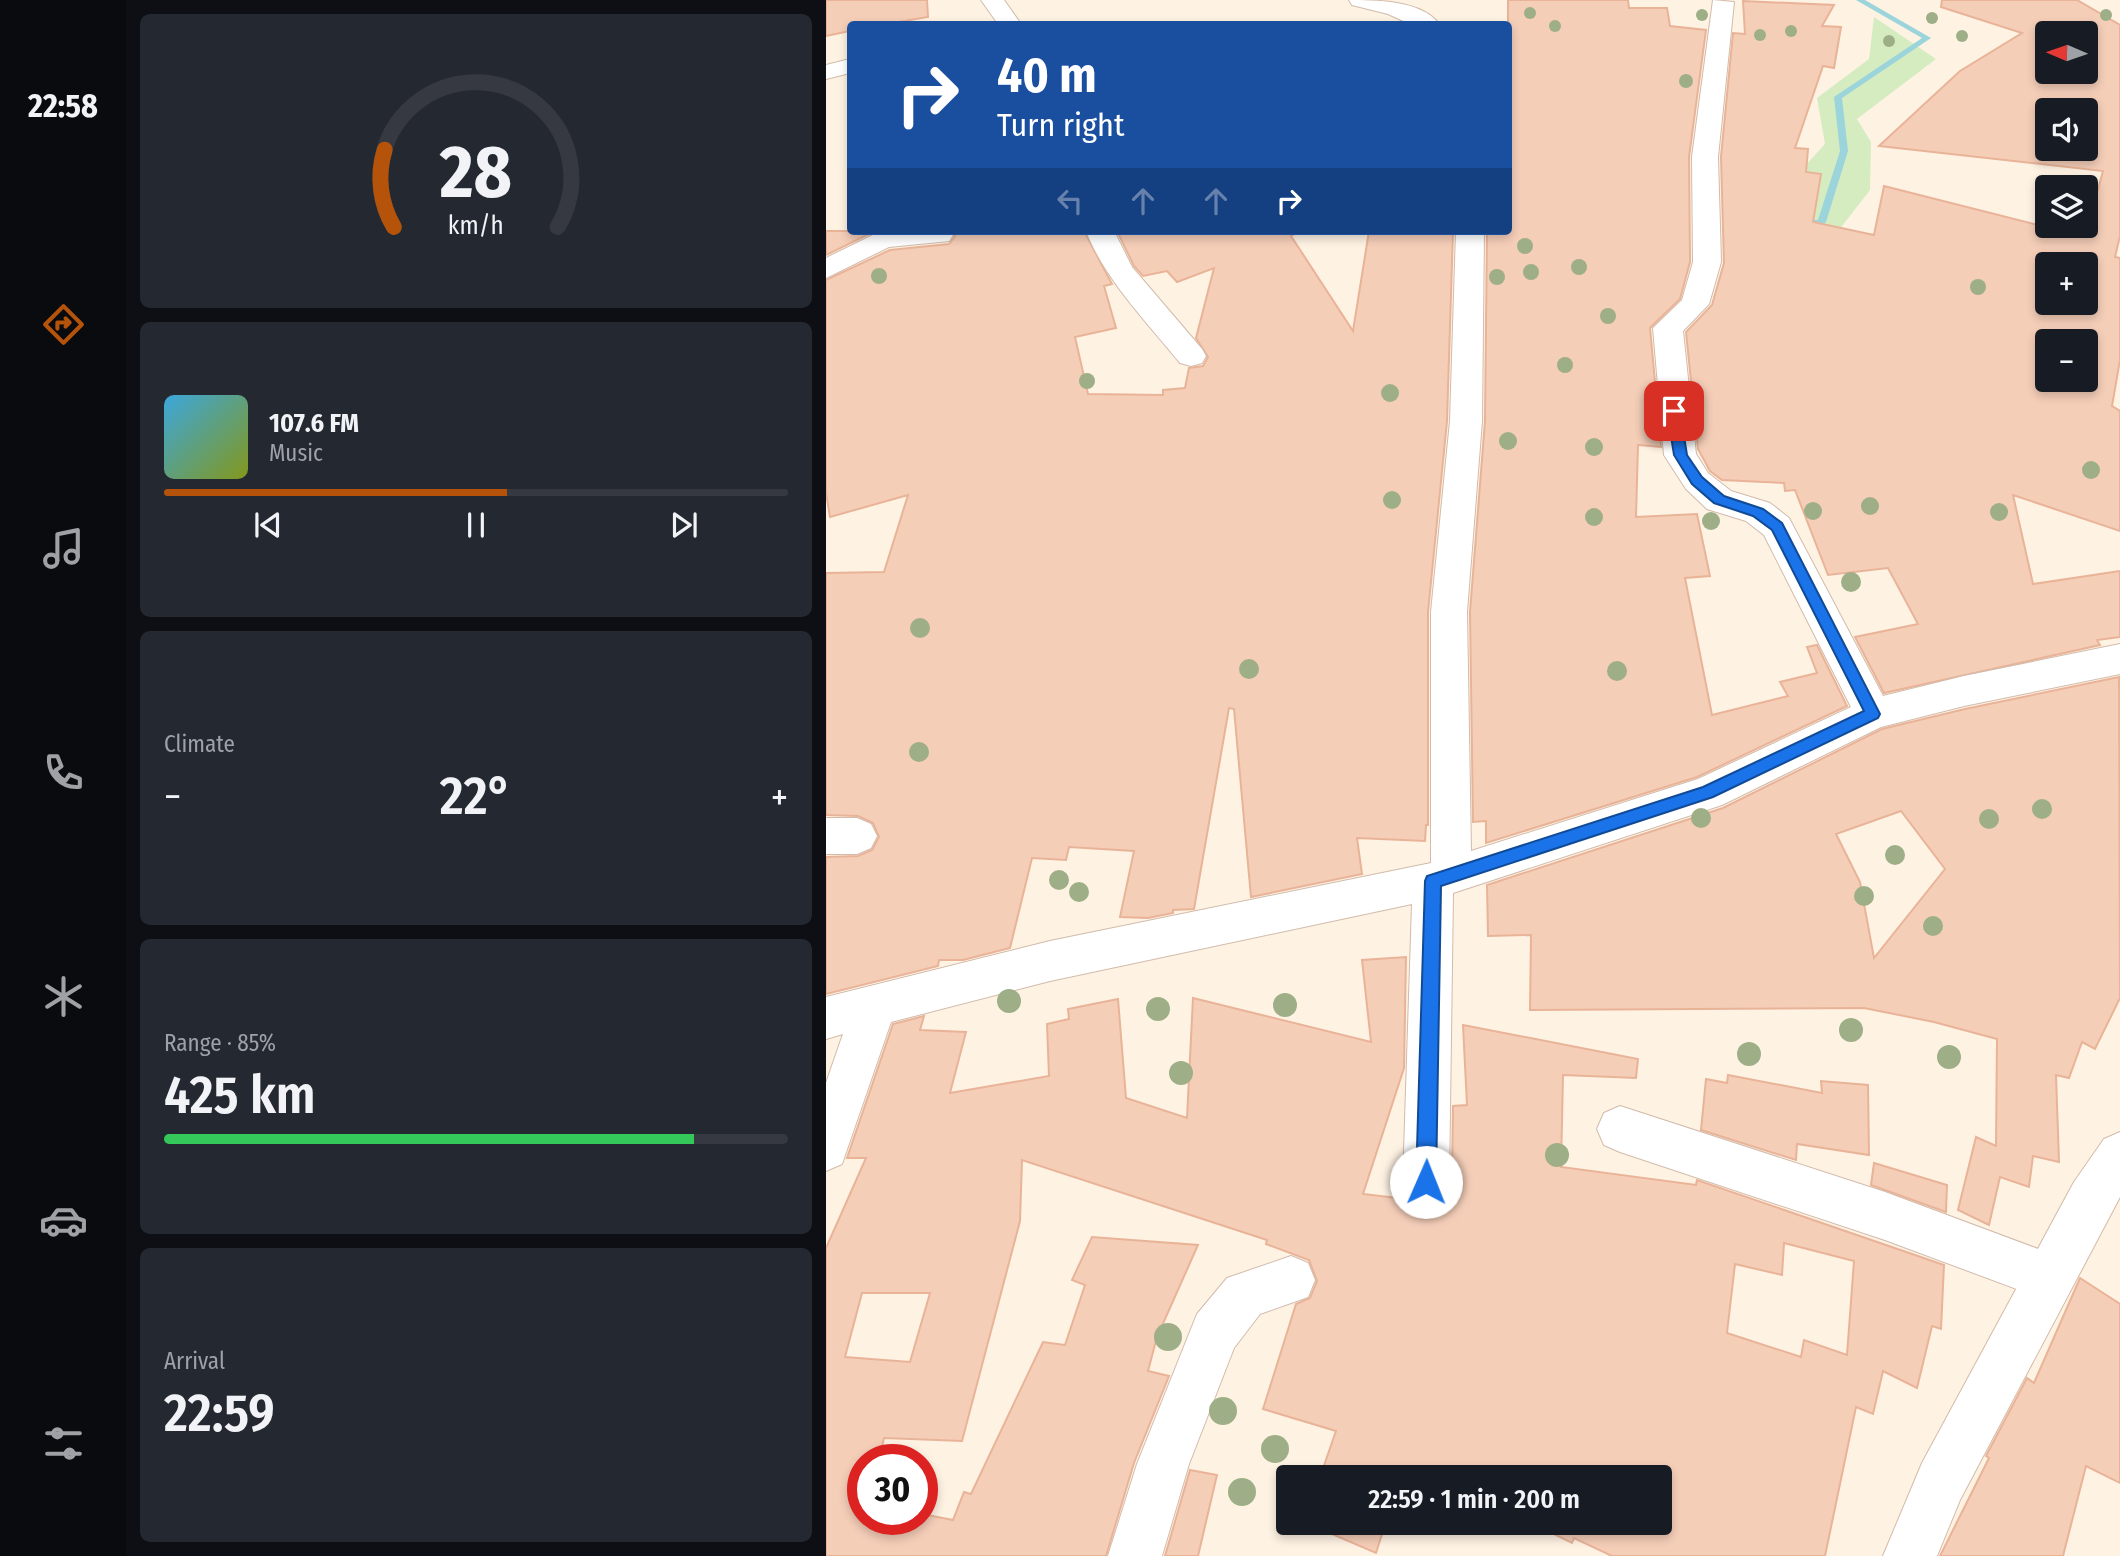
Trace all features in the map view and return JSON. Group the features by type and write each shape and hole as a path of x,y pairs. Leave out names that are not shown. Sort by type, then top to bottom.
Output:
{"street":[{"path":"992,0 1007,21"},
{"path":"1360,0 1396,9 1421,21"},
{"path":"1723,2 1705,157 1707,262 1695,304 1668,328 1675,380 1674,411 1681,455 1697,481 1719,500 1758,512 1777,527 1873,714"},
{"path":"826,72 847,67"},
{"path":"826,269 883,239 939,235"},
{"path":"1102,235 1122,273 1191,356"},
{"path":"1426,1182 1442,878 1449,612 1466,421 1470,235"},
{"path":"826,1018 1050,961 1442,878 1707,793 1873,714 1964,691 2120,659"},
{"path":"826,1148 875,1006"},
{"path":"1620,1129 1885,1216 2049,1277"},
{"path":"1910,1556 1941,1482 2091,1199 2120,1155"},
{"path":"1135,1556 1163,1464 1215,1332 1244,1295 1291,1280"}],"green space":[{"path":"1874,17 1936,59 1857,119 1871,142 1870,190 1829,243 1761,214 1825,144 1817,98 1869,59"}],"building":[{"path":"826,0 927,0 928,17 905,21 847,21 847,32 826,36"},
{"path":"1508,0 1628,0 1629,8 1667,8 1670,26 1706,30 1689,157 1690,262 1680,299 1650,328 1661,447 1638,445 1636,517 1697,514 1710,576 1685,578 1712,715 1788,696 1780,682 1817,673 1807,647 1817,645 1847,706 1697,777 1486,843 1486,821 1473,822 1470,612 1485,421 1487,235 1512,235 1512,21 1508,21"},
{"path":"1942,0 2077,0 2120,25 2120,236 2115,257 2120,258 2120,360 2112,406 2120,411 2120,531 2013,495 2033,584 2120,571 2120,637 2097,640 2100,645 1884,693 1855,637 1918,624 1888,568 1828,575 1795,490 1785,491 1784,483 1722,480 1710,471 1698,449 1686,332 1712,305 1724,263 1721,157 1733,33 1745,34 1743,1 1834,5 1822,26 1841,27 1834,68 1823,66 1795,148 1808,149 1806,172 1821,174 1813,222 1874,235 1884,186 2035,224 2035,238 2098,238 2098,189 2103,171 1879,146 1960,71 2022,33 1941,7"},
{"path":"826,231 867,235 826,255"},
{"path":"1086,235 1112,284 1104,286 1116,328 1075,337 1088,394 1163,395 1163,390 1185,388 1189,368 1203,366 1208,357 1196,338 1214,268 1177,282 1167,271 1143,276 1134,266 1119,235 1293,235 1353,331 1368,235 1453,235 1447,421 1428,612 1428,825 1425,841 1357,838 1362,874 1251,897 1234,709 1229,708 1194,909 1173,910 1173,913 1148,918 1120,917 1134,851 1069,847 1066,860 1032,858 1010,948 963,960 939,960 938,966 826,994 826,857 858,856 872,850 879,837 873,823 858,816 826,815 826,573 884,572 908,495 830,517 826,493 826,280 890,250 949,244 955,236"},
{"path":"2119,677 2120,998 2095,1049 2082,1042 2069,1078 2056,1075 2059,1162 2033,1156 2029,1187 2000,1177 1989,1225 1958,1210 1976,1137 1996,1146 1997,1039 1934,1022 1864,1008 1530,1010 1531,935 1488,936 1487,885 1723,808 1882,729","holes":["1901,811 1945,869 1874,958 1860,882 1836,834"]},
{"path":"1406,957 1404,1068 1363,1194 1406,1199 1425,1207 1446,1204 1452,1182 1453,1106 1467,1105 1463,1025 1638,1059 1636,1078 1563,1075 1561,1167 1696,1185 1697,1180 1944,1265 1941,1329 1932,1326 1917,1388 1883,1371 1873,1414 1856,1407 1825,1556 1612,1556 1574,1538 1572,1543 1556,1535 1672,1535 1672,1465 1324,1465 1336,1431 1263,1409 1296,1304 1310,1298 1317,1281 1309,1260 1266,1244 1267,1240 1022,1160 1020,1221 962,1441 884,1438 883,1444 847,1444 847,1535 938,1535 938,1517 953,1520 964,1492 971,1494 1043,1342 1065,1345 1085,1285 1072,1280 1092,1237 1198,1245 1157,1337 1148,1371 1169,1376 1134,1463 1106,1556 826,1556 826,1248 866,1158 847,1158 893,1024 924,1016 920,1030 966,1032 950,1093 1049,1076 1047,1024 1069,1019 1068,1009 1118,999 1126,1098 1187,1118 1193,998 1371,1042 1362,960","holes":["1784,1243 1854,1261 1847,1355 1804,1340 1801,1357 1727,1333 1735,1264 1782,1275","862,1293 930,1293 910,1362 845,1357"]},
{"path":"1728,1075 1822,1093 1821,1081 1868,1085 1869,1155 1797,1144 1796,1160 1701,1130 1706,1079 1727,1083"},
{"path":"1874,1163 1947,1185 1946,1212 1871,1185"},
{"path":"2080,1278 2120,1304 2120,1483 2086,1466 2063,1556 1940,1556 1989,1458 1986,1456 2027,1378 2034,1383"},
{"path":"1190,1470 1217,1475 1198,1556 1165,1556"},
{"path":"1334,1535 1382,1535 1376,1553"}],"waterway":[{"path":"1799,223 1822,222 1844,151 1838,97 1927,38 1860,0"}],"route":[{"path":"1426,1182 1433,881 1707,793 1873,714 1777,527 1758,512 1719,500 1697,481 1681,455 1674,411"}]}
